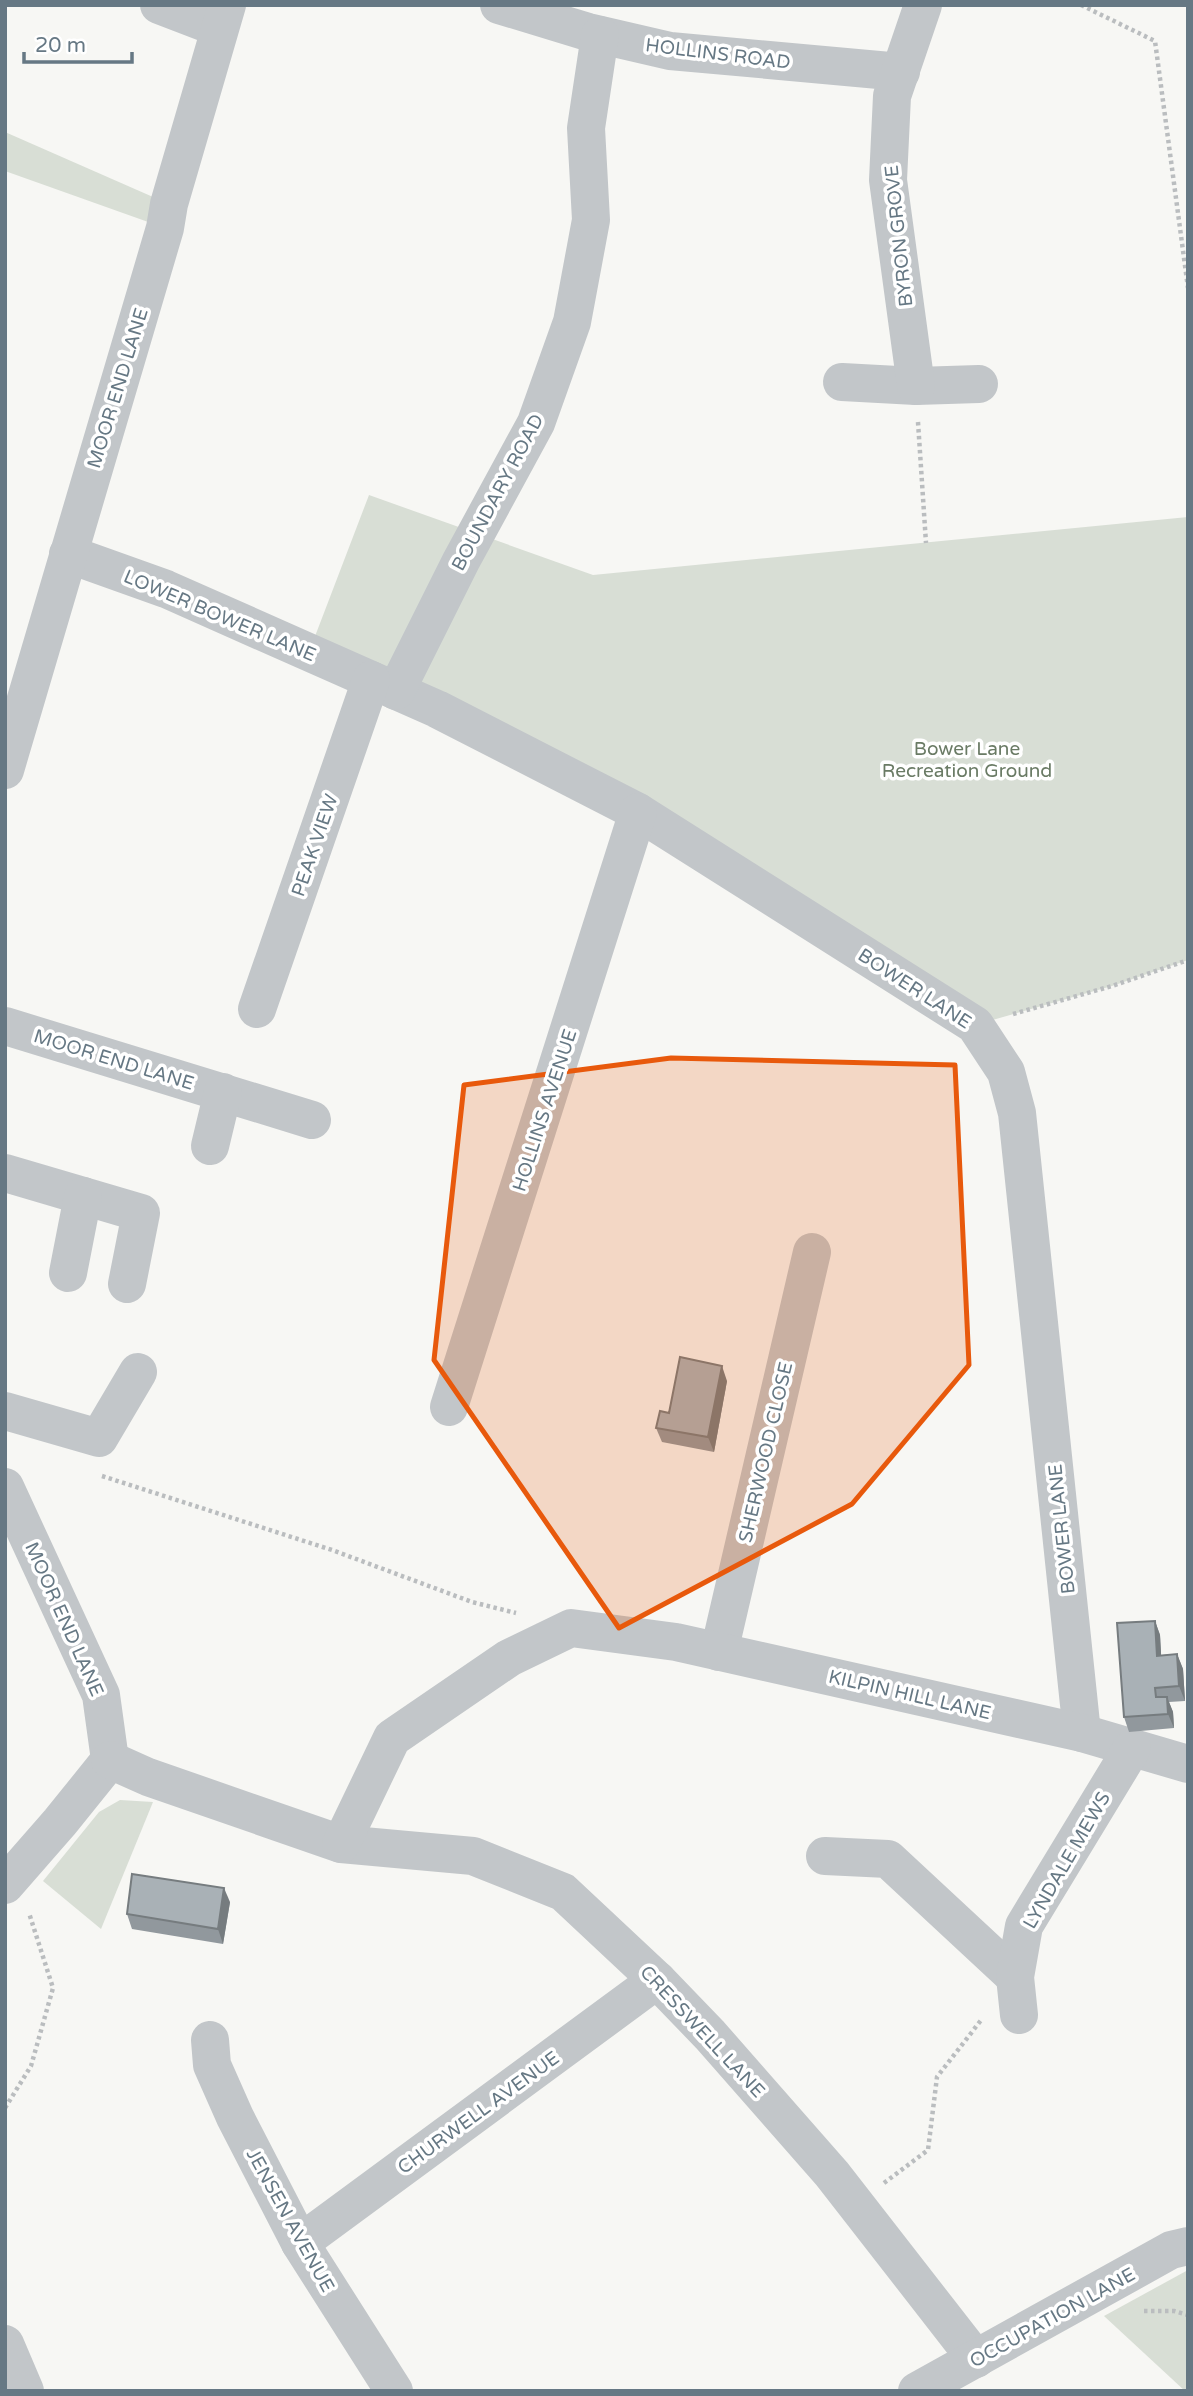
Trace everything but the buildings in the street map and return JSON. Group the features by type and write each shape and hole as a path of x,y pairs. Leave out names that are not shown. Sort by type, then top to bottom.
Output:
{"street":[{"path":"159,5 223,17"},
{"name":"HOLLINS ROAD","path":"499,5 600,35 670,51 901,72"},
{"name":"BYRON GROVE","path":"916,386 888,180 892,96 923,5"},
{"name":"MOOR END LANE","path":"5,770 165,228 169,204 223,17"},
{"name":"BOUNDARY ROAD","path":"384,686 461,561 536,423 572,321 592,220 586,128 600,35"},
{"path":"842,382 916,386 979,384"},
{"name":"LOWER BOWER LANE","path":"68,554 166,589 384,686"},
{"name":"BOWER LANE","path":"384,686 436,709 638,812 975,1025 1006,1072 1017,1113 1082,1733"},
{"name":"PEAK VIEW","path":"257,1009 384,686"},
{"name":"HOLLINS AVENUE","path":"449,1407 638,812"},
{"name":"MOOR END LANE","path":"5,1026 312,1120"},
{"path":"210,1146 223,1092"},
{"path":"5,1173 141,1213 127,1284"},
{"path":"68,1273 83,1196"},
{"name":"SHERWOOD CLOSE","path":"719,1652 812,1252"},
{"path":"5,1411 99,1438 138,1372"},
{"name":"MOOR END LANE","path":"5,1487 102,1695 110,1760"},
{"path":"341,1844 392,1738 509,1658 571,1628"},
{"name":"KILPIN HILL LANE","path":"571,1628 676,1642 1082,1733 1188,1764"},
{"name":"LYNDALE MEWS","path":"1019,2015 1015,1977 1024,1926 1132,1748"},
{"path":"11,1879 110,1760"},
{"name":"CRESSWELL LANE","path":"110,1760 148,1777 341,1844 473,1856 563,1892 657,1980 710,2035 856,2205 976,2359"},
{"path":"825,1856 888,1859 1015,1977"},
{"name":"CHURWELL AVENUE","path":"300,2243 657,1980"},
{"name":"JENSEN AVENUE","path":"210,2040 212,2065 230,2107 300,2243 394,2391"},
{"name":"OCCUPATION LANE","path":"917,2391 1171,2250 1188,2246"},
{"path":"5,2344 25,2391"}],"path":[{"path":"1081,5 1155,41 1188,288"},
{"path":"916,386 926,542"},
{"path":"975,1025 1112,986 1188,960"},
{"path":"97,1474 332,1550 472,1602 571,1628"},
{"path":"5,2108 31,2066 53,1989 11,1879"},
{"path":"856,2205 928,2150 937,2077 1015,1977"}],"highlighted area":[{"path":"671,1058 955,1065 969,1365 852,1504 619,1628 434,1360 464,1085"}],"green space":[{"path":"5,132 169,204 165,228 5,171"},
{"name":"Bower Lane Recreation Ground","path":"369,495 593,575 1188,517 1188,960 1112,986 975,1025 638,812 309,652"},
{"path":"120,1800 153,1802 101,1929 43,1881 99,1812"},
{"path":"1188,2270 1188,2391 1185,2391 1104,2316"}]}
